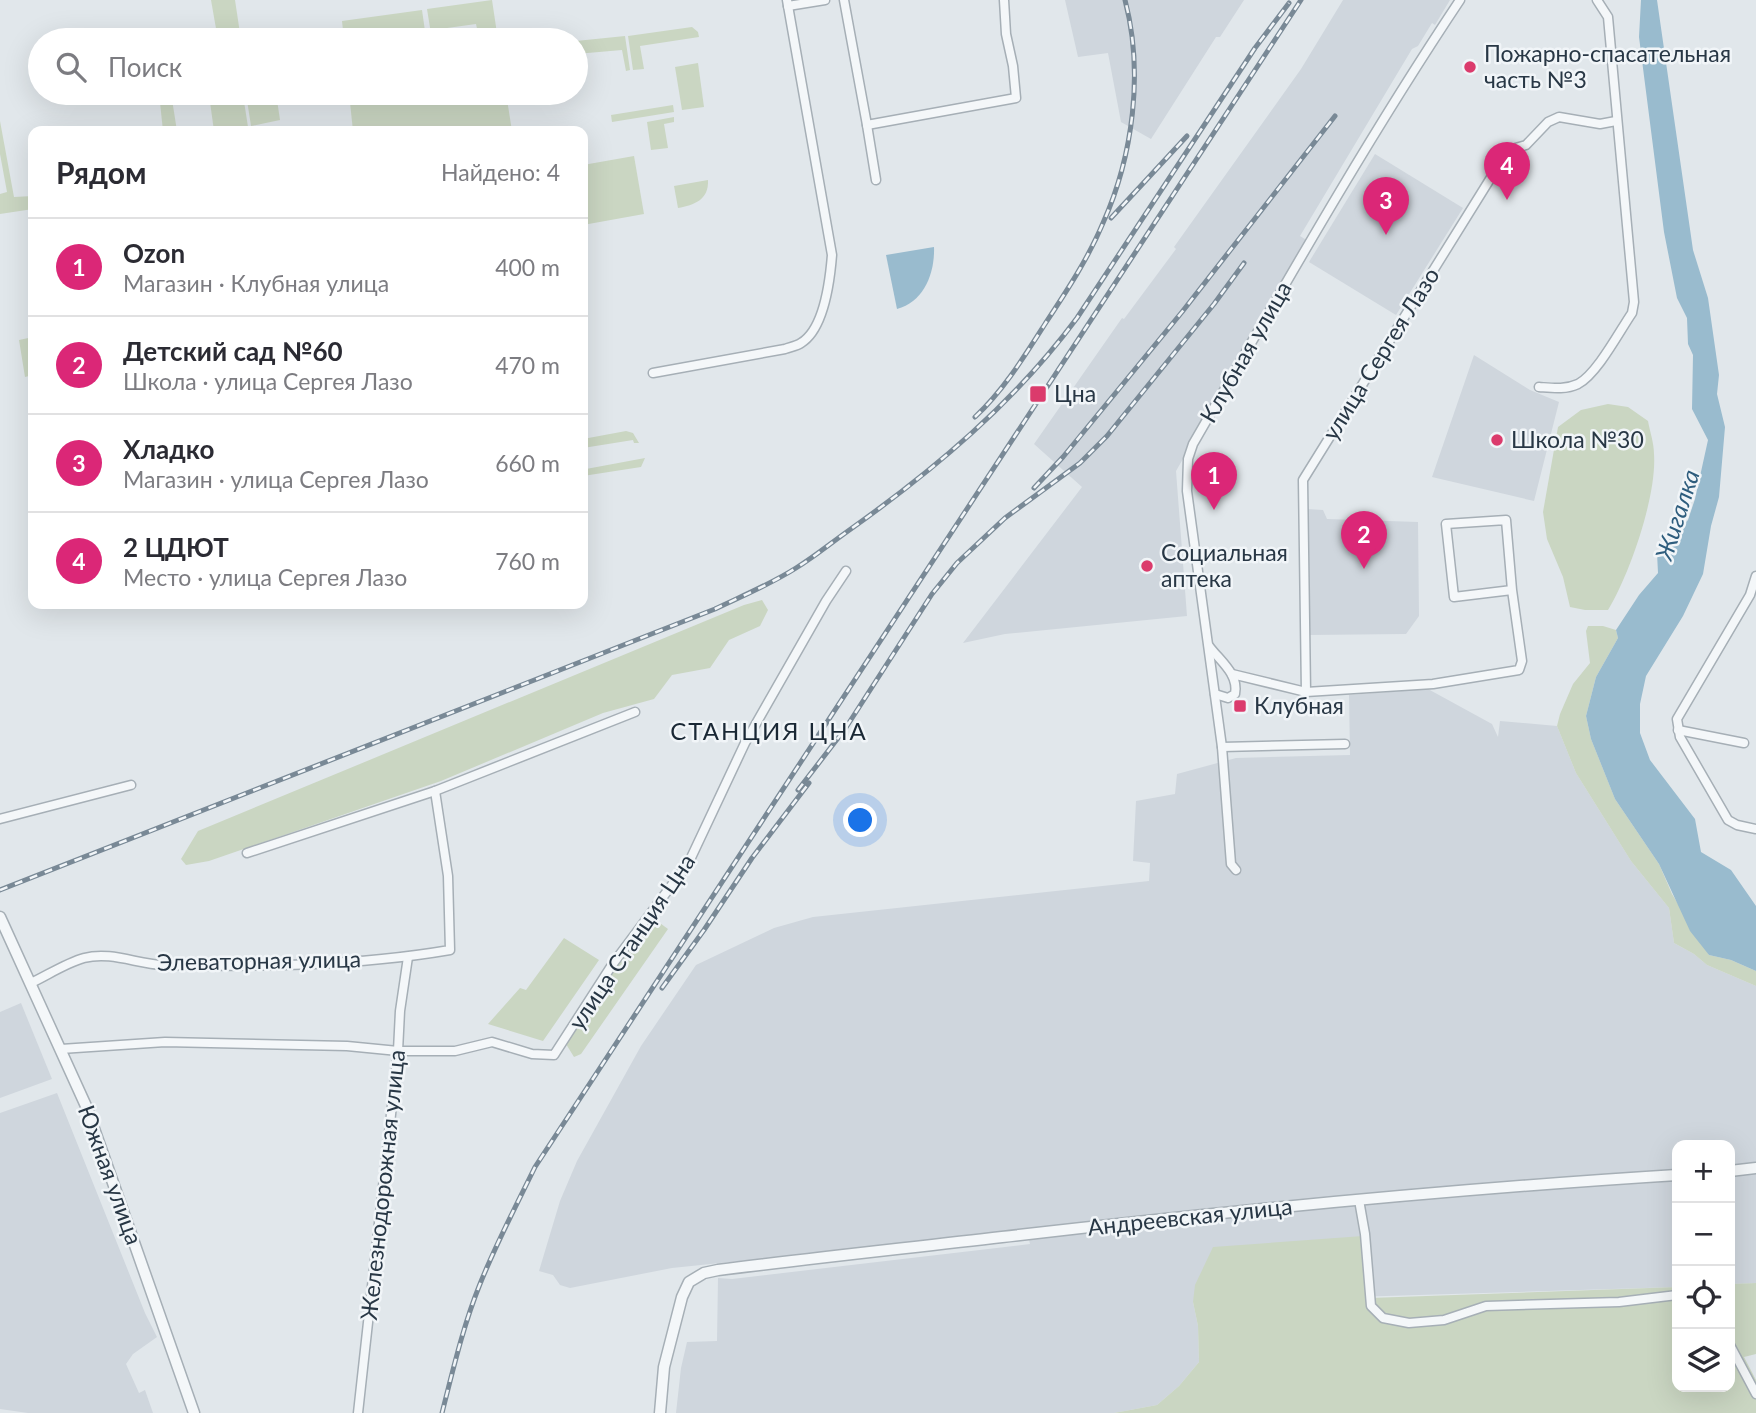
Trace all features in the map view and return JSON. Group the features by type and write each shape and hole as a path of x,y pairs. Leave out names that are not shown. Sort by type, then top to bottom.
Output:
{"street":[{"path":"653,373 785,349 802,343 812,331 822,311 831,280 832,256 787,3 825,0"},
{"path":"844,0 876,180"},
{"path":"867,125 1016,98 1006,34 1004,0"},
{"name":"Клубная улица","path":"1236,870 1231,864 1222,747 1187,491 1188,459 1193,444 1366,148 1460,0"},
{"path":"1539,387 1560,388 1575,385 1588,377 1632,313 1634,302 1608,17 1597,0"},
{"name":"улица Сергея Лазо","path":"1306,692 1303,480 1500,163 1512,149 1526,145 1548,122 1559,117 1600,124 1616,121"},
{"path":"1232,674 1306,692 1433,684 1519,670 1522,661 1506,520 1446,524 1454,597 1512,590"},
{"name":"улица Станция Цна","path":"398,1051 455,1051 492,1042 544,1056 557,1053 612,965 689,862 745,743 846,571"},
{"path":"1756,576 1750,595 1677,719 1678,730 1728,820 1756,829"},
{"path":"1208,645 1237,684 1235,694 1228,698 1214,694"},
{"path":"247,853 435,791 635,712"},
{"path":"1678,730 1744,743"},
{"path":"1222,747 1345,744"},
{"path":"0,818 131,785"},
{"name":"Элеваторная улица","path":"31,983 84,958 113,956 159,965 309,964 408,957 450,950 448,876 435,791"},
{"name":"Южная улица","path":"0,917 86,1106 194,1413"},
{"name":"Железнодорожная улица","path":"358,1413 408,957"},
{"path":"61,1049 165,1042 347,1046 398,1051"},
{"path":"1735,1170 1756,1168"},
{"name":"Андреевская улица","path":"660,1413 664,1367 682,1297 689,1282 704,1273 835,1255 1359,1200 1481,1188 1672,1175"},
{"path":"1359,1200 1365,1234 1371,1306 1383,1318 1409,1323 1444,1320 1486,1306 1619,1302 1672,1296"},
{"path":"1735,1352 1756,1394"}],"shaded area":[{"path":"1065,0 1244,0 1220,37 1216,37 1151,139 1121,122 1108,53 1078,57"},
{"path":"1343,0 1450,0 1435,25 1432,23 1418,46 1412,49 1300,236 1308,241 1176,471 1187,616 1005,634 963,643 1082,487 1034,444 1122,318 1124,319 1176,249 1174,247 1301,69"},
{"path":"1375,154 1463,208 1396,315 1309,262"},
{"name":"Школа №30","path":"1474,355 1530,390 1559,402 1534,501 1432,477"},
{"path":"1307,509 1323,510 1327,519 1418,522 1419,616 1406,634 1309,635"},
{"path":"1428,689 1492,724 1498,737 1500,721 1557,726 1576,773 1631,861 1669,908 1674,943 1707,965 1756,986 1756,1283 1735,1284 1735,1140 1672,1140 1672,1287 1193,1302 1198,1326 1199,1362 1179,1386 1157,1405 1114,1413 676,1413 687,1342 717,1341 718,1278 732,1279 1030,1244 1027,1231 672,1268 570,1288 560,1285 553,1275 539,1271 560,1201 577,1161 641,1046 696,965 774,928 813,917 1149,881 1150,863 1133,861 1136,801 1175,794 1177,774 1236,758 1350,755 1349,695"},
{"path":"21,1003 52,1079 0,1098 0,1012"},
{"path":"57,1093 157,1337 133,1354 126,1364 139,1393 145,1390 153,1413 28,1413 0,1409 0,1113"}],"green space":[{"path":"211,0 235,0 239,28 216,28"},
{"path":"492,0 496,28 477,28 476,24 430,28 427,9"},
{"path":"422,10 425,28 343,28 342,21"},
{"path":"692,27 699,37 640,46 644,69 633,70 628,36"},
{"path":"625,36 630,70 626,71 622,50 588,53 588,40"},
{"path":"698,63 704,107 682,110 675,67"},
{"path":"160,105 173,105 176,126 162,126"},
{"path":"210,105 245,105 248,126 213,126"},
{"path":"248,105 278,105 280,120 251,126"},
{"path":"350,105 508,105 511,126 352,126"},
{"path":"673,105 674,112 612,122 611,115"},
{"path":"674,117 674,122 664,124 668,148 651,150 647,122"},
{"path":"0,121 14,197 28,196 28,210 0,214 0,194 7,192 0,154"},
{"path":"634,156 644,214 588,224 588,164"},
{"path":"708,180 703,197 695,203 678,208 674,186"},
{"path":"28,338 28,376 25,377 19,340"},
{"path":"1608,404 1628,407 1648,421 1654,450 1654,471 1647,512 1633,556 1616,595 1608,610 1585,610 1570,607 1563,577 1547,539 1543,512 1558,427 1581,410"},
{"path":"626,431 633,433 639,443 634,443 633,440 588,447 588,438"},
{"path":"645,458 641,467 588,475 588,469"},
{"path":"762,600 768,610 760,626 729,640 710,668 672,675 654,699 603,713 441,781 209,861 186,865 181,859 198,831 744,605"},
{"path":"1588,626 1603,626 1616,630 1618,638 1596,677 1586,716 1591,739 1615,799 1659,864 1672,894 1709,955 1731,960 1756,971 1756,986 1707,965 1674,943 1669,908 1631,861 1576,773 1557,726 1573,684 1590,663 1586,631"},
{"path":"653,918 668,929 581,1054 574,1057 566,1044 611,975 613,967"},
{"path":"564,938 599,960 543,1041 488,1024 520,988 526,990"},
{"path":"1363,1236 1370,1298 1672,1287 1672,1392 1735,1392 1735,1284 1756,1283 1756,1354 1744,1357 1756,1380 1756,1413 1114,1413 1157,1405 1179,1386 1199,1362 1198,1326 1193,1302 1195,1285 1213,1247"}],"water":[{"path":"1641,0 1657,0 1693,250 1708,298 1719,375 1717,394 1725,427 1719,497 1703,574 1683,616 1646,676 1640,704 1640,733 1650,760 1695,819 1701,852 1731,870 1756,906 1756,971 1731,960 1709,955 1690,931 1659,864 1615,799 1591,739 1586,716 1596,677 1618,638 1616,630 1639,595 1658,573 1657,553 1688,520 1708,440 1692,409 1693,355 1688,344 1687,318 1677,298 1664,232 1639,37"},
{"path":"934,247 932,267 926,285 914,300 897,309 886,255"}],"railway":[{"path":"975,417 1013,373 1069,287 1097,236 1113,197 1128,142 1134,85 1134,56 1125,0"},
{"path":"442,1413 474,1300 535,1167 1301,0"},
{"path":"0,890 715,609 777,579 809,559 942,459 1000,407 1053,349 1077,318 1255,48 1289,3"},
{"path":"1034,488 1063,457 1182,312 1335,116"},
{"path":"1111,218 1187,136"},
{"path":"798,790 845,729 932,594 957,563 1005,518 1080,463 1107,436 1244,263"},
{"path":"662,988 752,858 809,783"}],"place":[{"name":"Пожарно-спасательная часть №3","path":"1470,67"},
{"name":"2 ЦДЮТ","path":"1507,200"},
{"name":"Хладко","path":"1386,235"},
{"name":"Цна","path":"1038,394"},
{"name":"Школа №30","path":"1497,440"},
{"name":"Ozon","path":"1214,510"},
{"name":"Социальная аптека","path":"1147,566"},
{"name":"Детский сад №60","path":"1364,569"},
{"name":"Клубная","path":"1240,706"}],"district":[{"name":"СТАНЦИЯ ЦНА","path":"769,732"}],"water label":[{"name":"Жигалка","path":"1678,515"}]}
